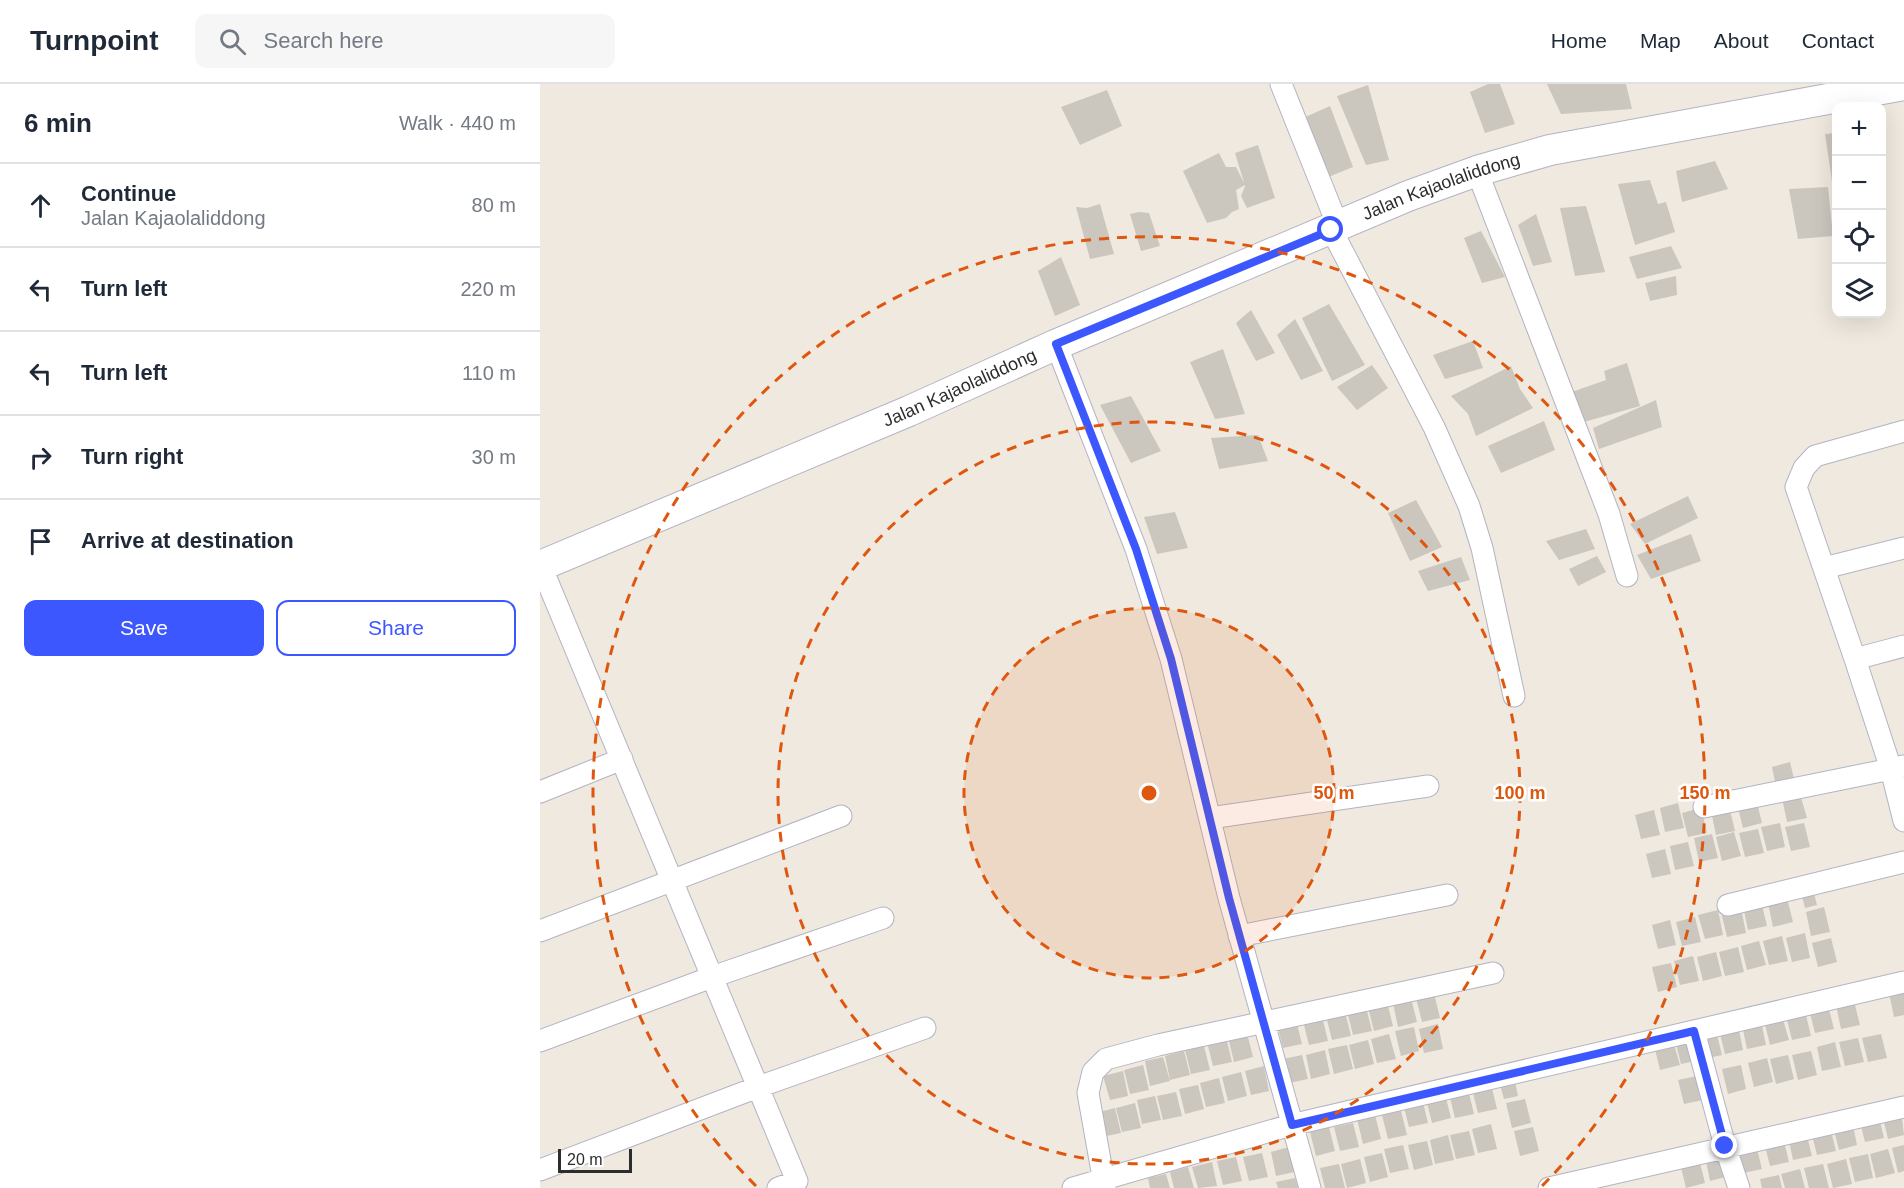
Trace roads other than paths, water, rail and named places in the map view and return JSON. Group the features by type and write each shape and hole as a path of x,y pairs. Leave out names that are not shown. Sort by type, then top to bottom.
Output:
{"street":[{"path":"1281,84 1335,228 1454,468 1469,507 1482,548 1514,696"},
{"name":"Jalan Kajaolaliddong","path":"541,566 909,411 1056,344 1408,196 1477,171 1550,150 1904,85"},
{"path":"1477,171 1609,514 1627,576"},
{"path":"1056,344 1140,560 1171,659 1239,936 1310,1188"},
{"path":"1904,431 1815,456 1804,468 1796,487 1855,659 1897,767 1904,821"},
{"path":"1824,568 1904,548"},
{"path":"541,566 797,1180 778,1188"},
{"path":"1855,659 1904,646"},
{"path":"540,792 622,759"},
{"path":"1704,807 1897,767"},
{"path":"1210,818 1428,786"},
{"path":"540,931 841,816"},
{"path":"1728,905 1904,862"},
{"path":"1239,936 1447,895"},
{"path":"540,1041 712,977 883,918"},
{"path":"1104,1184 1088,1093 1093,1072 1106,1059 1158,1045 1493,973"},
{"path":"1073,1188 1104,1184 1292,1125 1904,982"},
{"path":"540,1170 758,1087 925,1028"},
{"path":"1694,1031 1725,1146 1739,1188"},
{"path":"1549,1188 1904,1107"}]}
